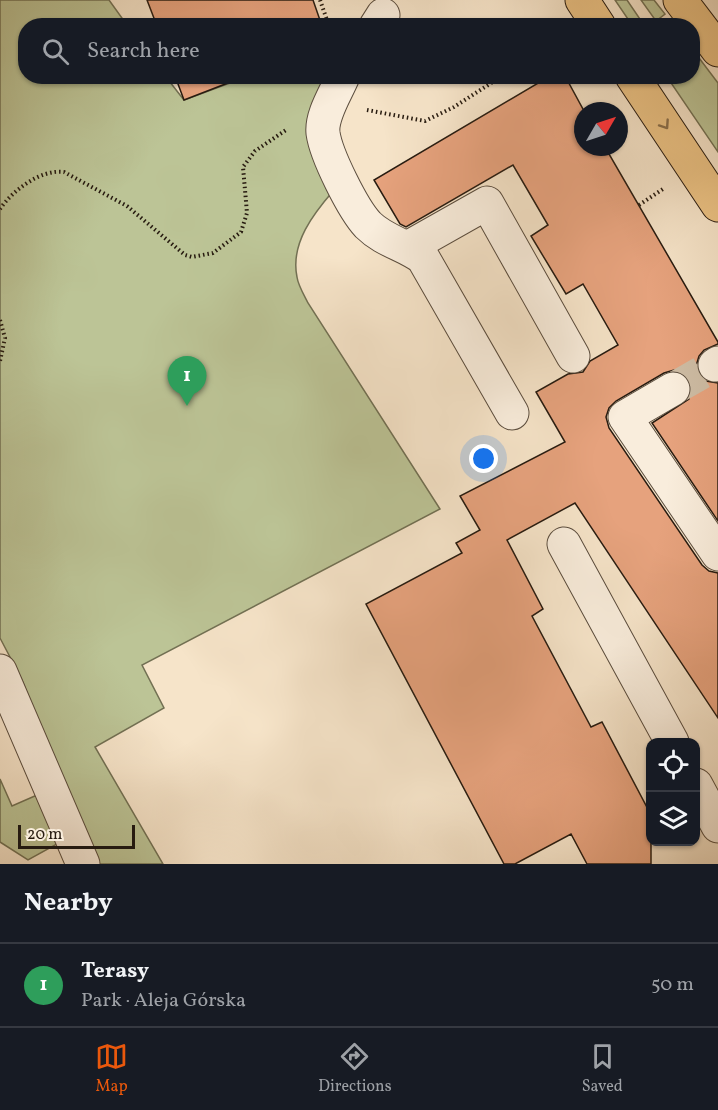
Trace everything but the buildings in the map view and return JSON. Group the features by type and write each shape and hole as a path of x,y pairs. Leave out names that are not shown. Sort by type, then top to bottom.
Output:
{"main road":[{"path":"582,0 594,18"},
{"path":"680,0 694,18"},
{"path":"700,26 718,50"},
{"path":"637,84 718,205"}],"street":[{"path":"339,84 326,114 323,133 352,204 368,225 386,239 409,247 423,258 512,413"},
{"path":"409,247 487,203 573,356"},
{"path":"673,389 625,417 718,554"},
{"path":"564,544 670,738"},
{"path":"0,670 83,864"},
{"path":"700,792 718,826"}],"path":[{"path":"320,0 326,18"},
{"path":"0,209 14,194 38,178 55,171 64,172 127,206 186,255 201,256 223,247 241,232 247,213 243,167 255,151 289,128 347,107 425,121 454,107 490,84"},
{"path":"639,206 663,188"},
{"path":"0,320 5,338 0,362"}],"green space":[{"path":"0,0 109,0 122,18 18,18 18,84 171,84 184,100 227,84 329,84 334,190 305,229 300,241 296,264 298,280 308,303 440,509 142,665 164,708 95,747 163,864 83,864 58,771 22,680 0,638"},
{"path":"615,0 627,0 639,18 627,18"},
{"path":"641,0 654,0 665,14 660,18 654,18"},
{"path":"700,59 718,83 718,152 672,84 700,84"},
{"path":"0,779 12,806 37,795 57,844 28,860 0,842"}],"tunnel":[{"path":"673,389 715,365"}],"place":[{"name":"Terasy","path":"187,406"}]}
